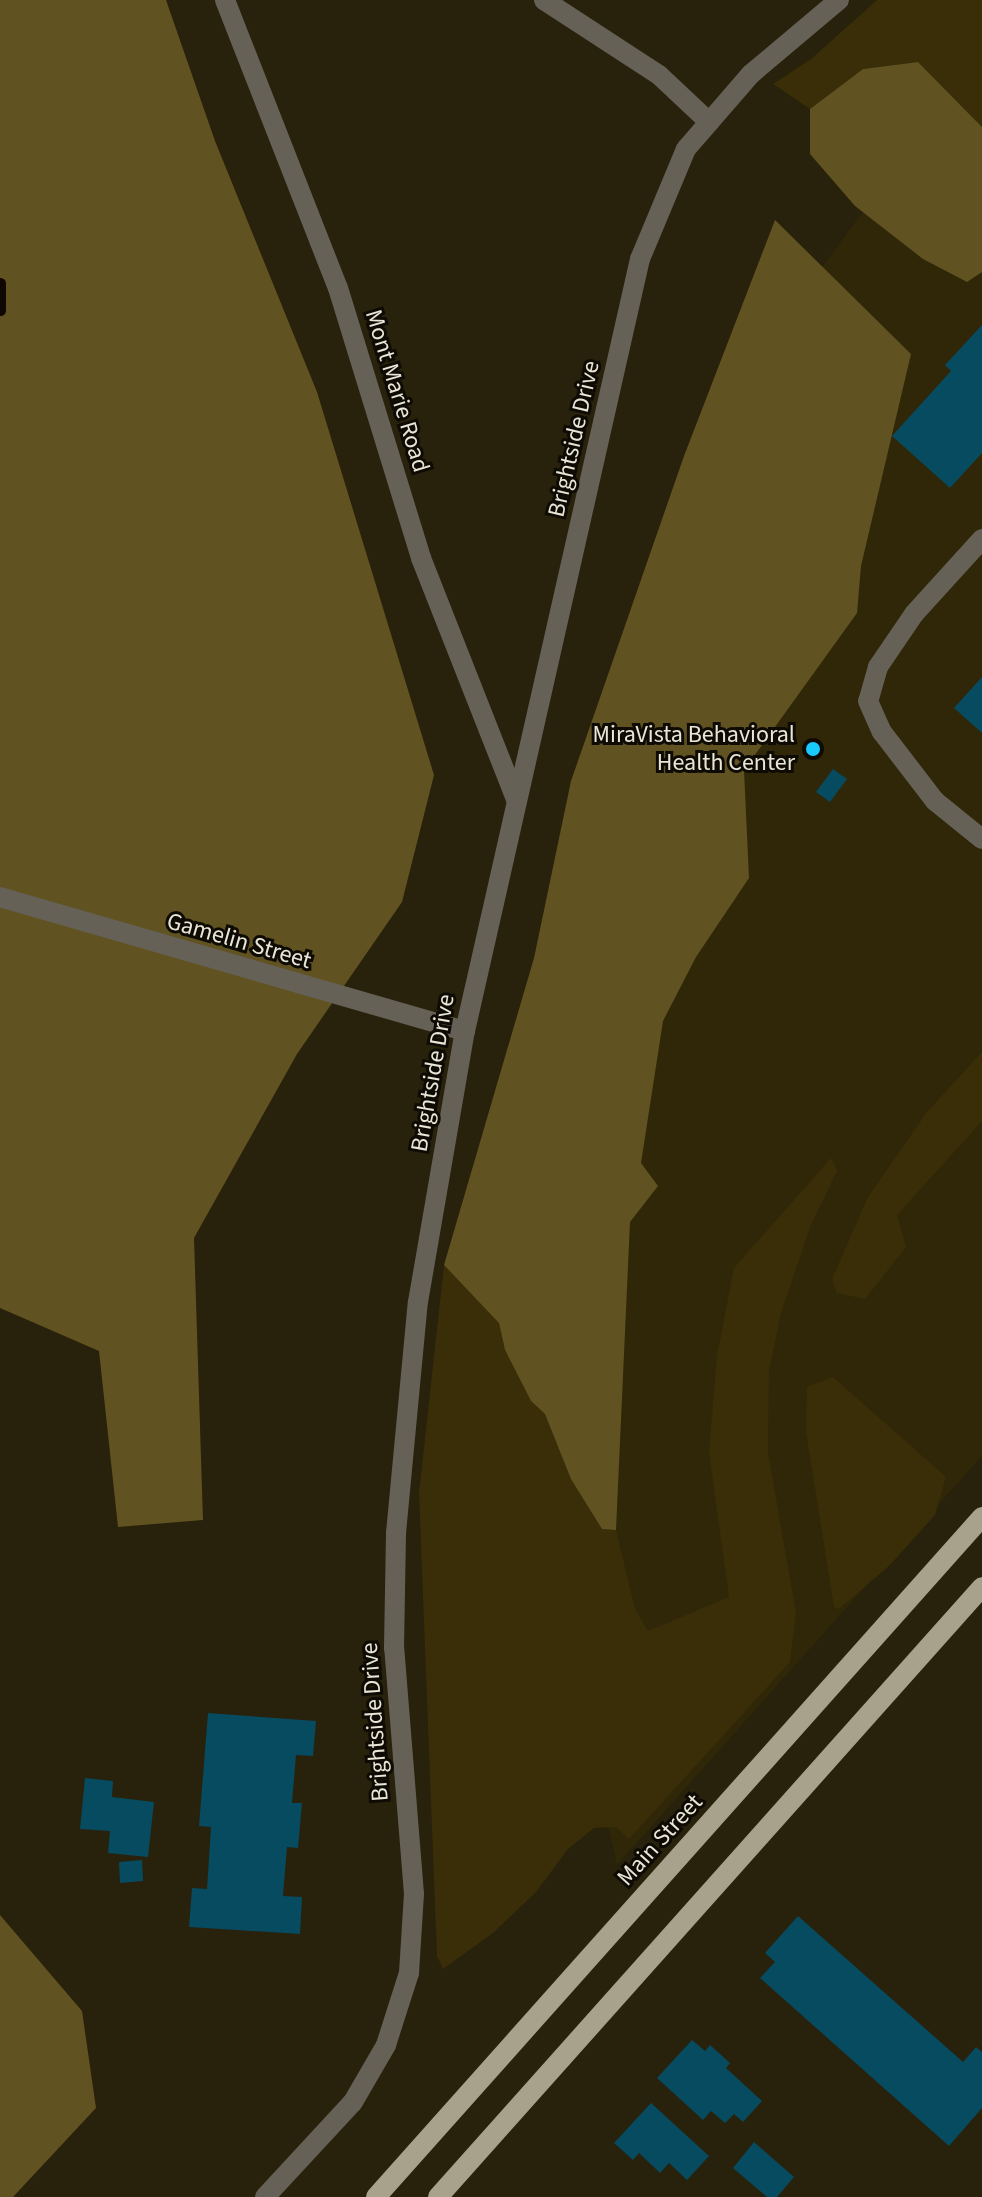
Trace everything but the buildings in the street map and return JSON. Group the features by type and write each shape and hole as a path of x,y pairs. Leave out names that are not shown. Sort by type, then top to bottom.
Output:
{"main road":[{"name":"Main Street","path":"376,2197 982,1517"},
{"path":"438,2197 982,1587"}],"street":[{"name":"Mont Marie Road","path":"225,0 338,288 421,558 516,799"},
{"path":"544,0 659,75 709,122"},
{"name":"Brightside Drive","path":"265,2197 353,2102 386,2045 409,1973 414,1894 394,1648 396,1533 418,1302 465,1031 640,259 686,149 751,74 838,0"},
{"path":"982,539 914,614 878,667 868,701 882,732 935,801 982,839"},
{"name":"Gamelin Street","path":"0,897 465,1031"}],"shaded area":[{"path":"0,0 166,0 215,141 317,392 434,775 402,902 297,1054 194,1238 203,1520 118,1527 99,1351 0,1308"},
{"path":"877,0 982,0 982,127 918,62 863,69 810,109 773,84 811,59"},
{"path":"918,62 982,127 982,272 967,282 923,259 855,206 810,154 810,109 863,69"},
{"name":"MiraVista Behavioral Health Center","path":"982,94 982,1456 617,1865 531,1488 712,418 858,218"},
{"path":"775,220 911,354 861,566 857,613 744,770 749,878 696,957 663,1021 641,1163 658,1186 630,1222 616,1530 602,1529 571,1479 545,1414 531,1401 505,1350 499,1323 444,1265 534,958 571,781 684,456"},
{"path":"982,1052 982,1121 897,1215 906,1247 865,1299 837,1293 832,1279 868,1197 927,1112"},
{"path":"831,1158 837,1171 810,1227 781,1313 769,1371 768,1453 796,1613 790,1662 629,1839 616,1827 594,1828 568,1849 536,1892 493,1933 443,1969 437,1956 419,1493 444,1265 499,1322 505,1350 531,1401 545,1414 602,1529 616,1530 635,1609 648,1631 729,1597 709,1452 717,1356 734,1268"},
{"path":"833,1377 946,1477 935,1515 890,1565 839,1609 834,1607 806,1432 807,1387"},
{"path":"0,1915 82,2011 96,2108 13,2197 0,2197"}],"waterway":[{"path":"0,283 0,310"}],"place":[{"name":"MiraVista Behavioral Health Center","path":"813,749"}]}
